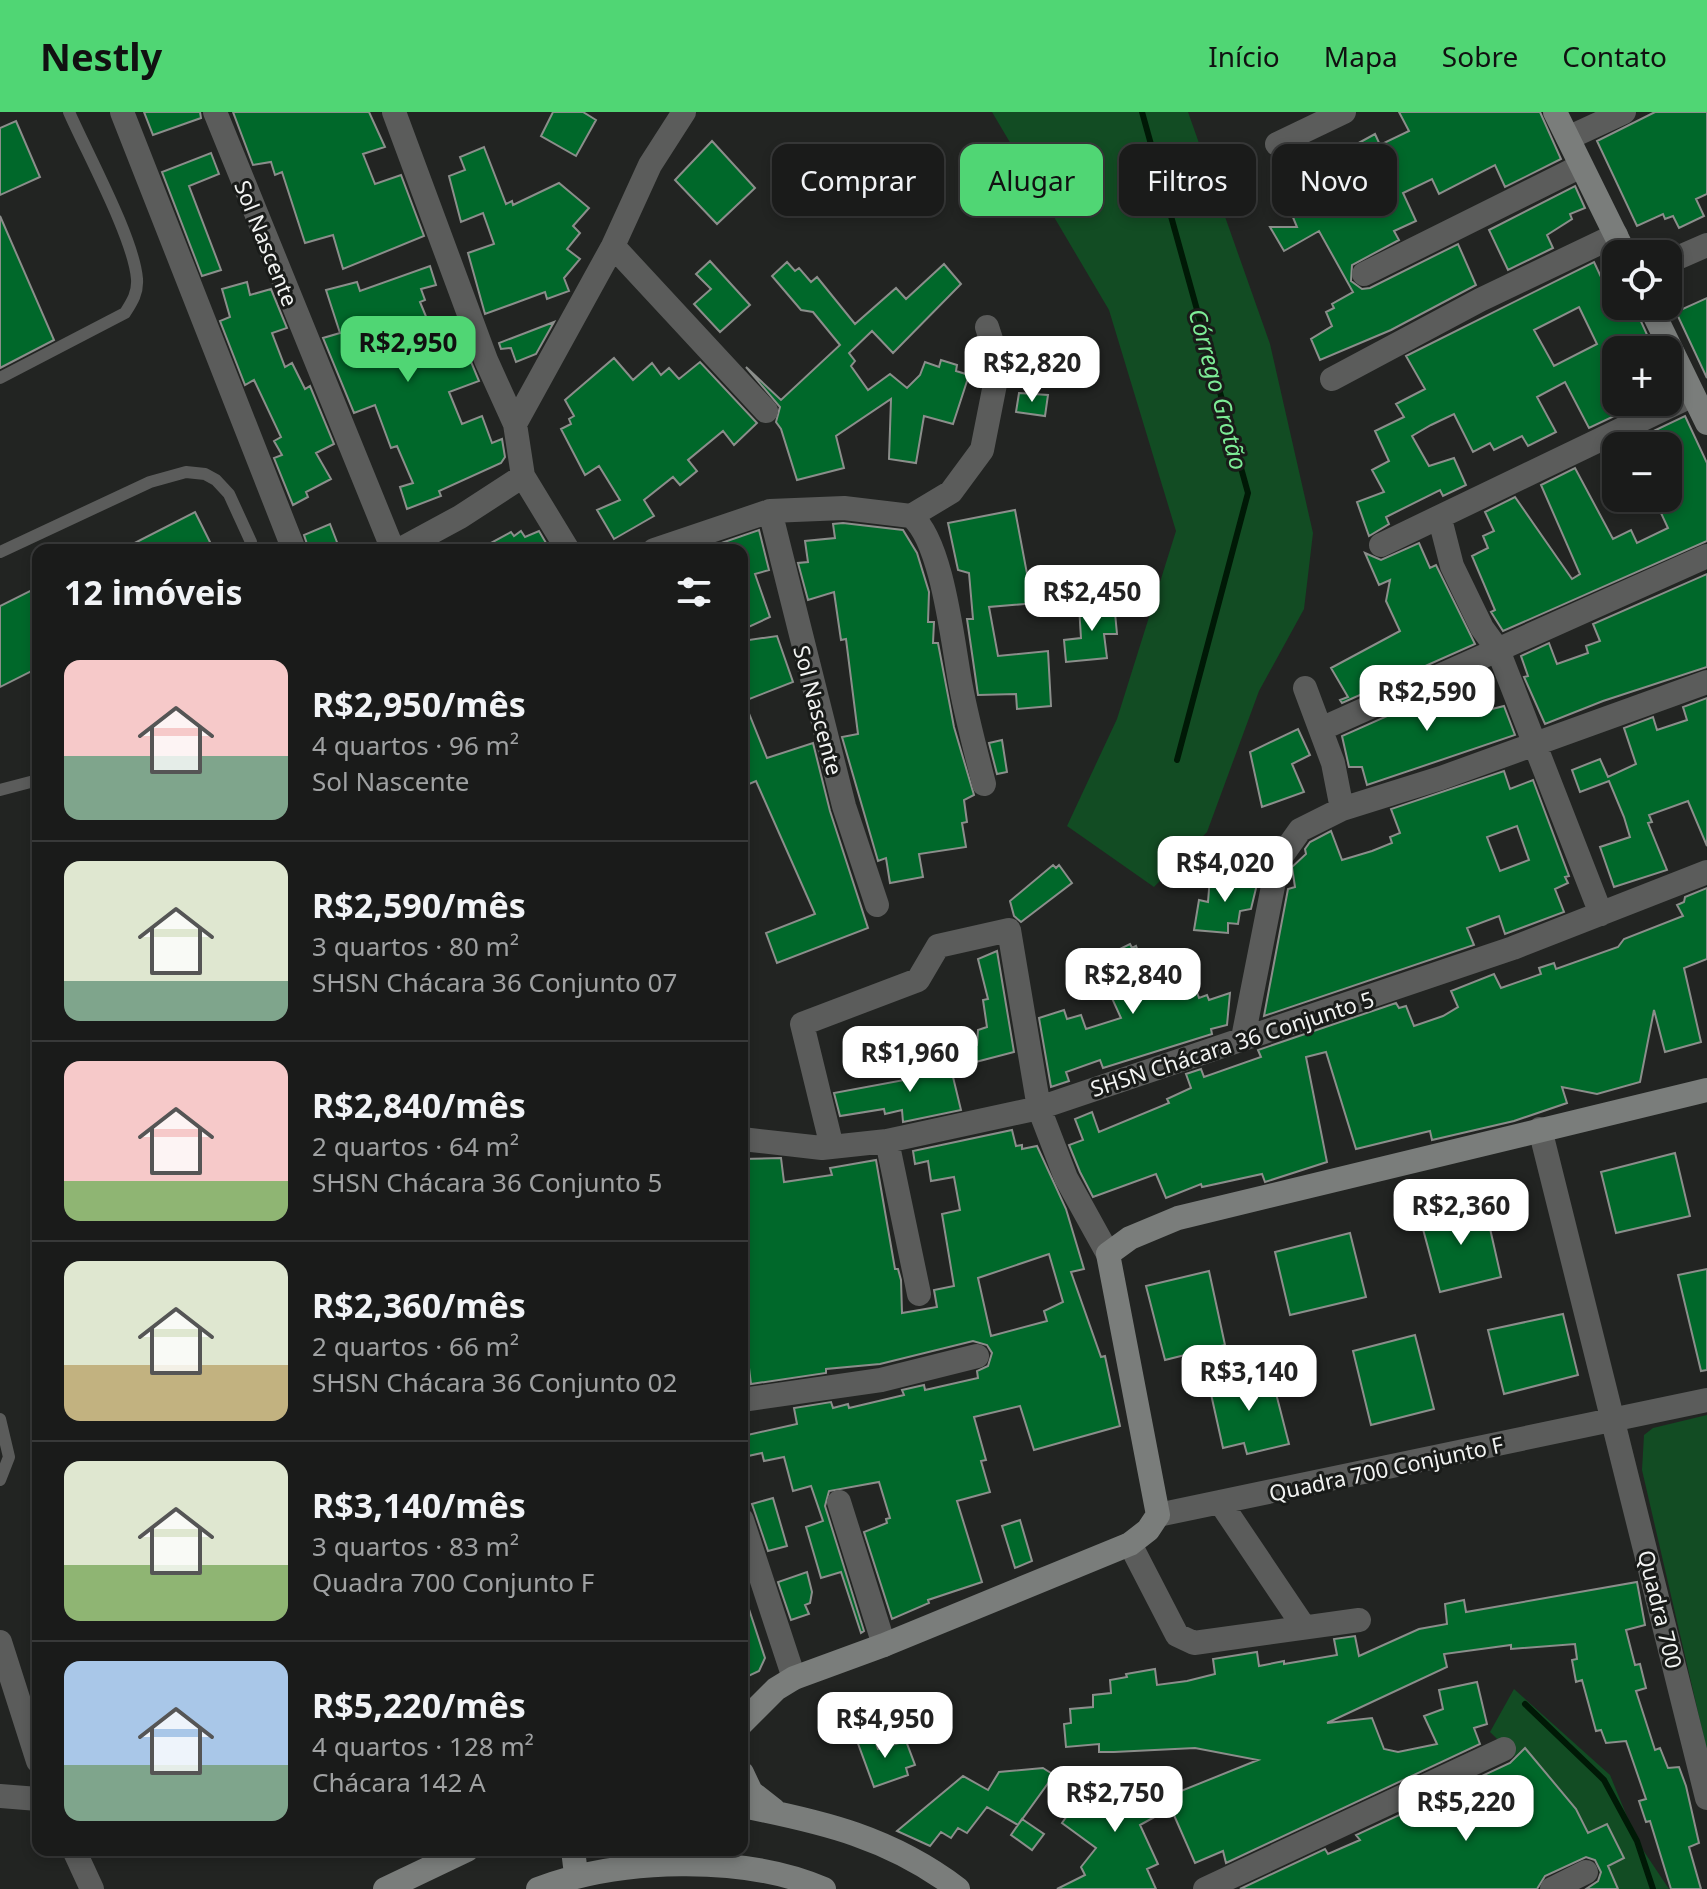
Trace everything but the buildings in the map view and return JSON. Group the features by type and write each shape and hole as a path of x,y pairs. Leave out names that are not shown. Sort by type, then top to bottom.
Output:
{"street":[{"path":"122,112 292,544"},
{"name":"Sol Nascente","path":"215,112 394,544"},
{"path":"394,112 486,360 515,424 523,476 564,544"},
{"path":"515,424 613,246 650,165 684,112"},
{"path":"1277,144 1344,112"},
{"path":"1555,112 1618,240"},
{"path":"1568,138 1624,112"},
{"path":"1364,274 1581,166"},
{"path":"1682,256 1707,245"},
{"path":"613,246 766,411"},
{"path":"1332,379 1480,300 1602,251"},
{"path":"1657,320 1707,421"},
{"path":"911,516 951,492 982,450 999,364 987,327"},
{"path":"1381,545 1693,395"},
{"path":"408,544 460,517 523,476"},
{"path":"672,544 770,511 844,508 911,516 920,523 927,538 942,586 984,784"},
{"name":"Sol Nascente","path":"770,511 844,806 877,905"},
{"path":"1440,519 1452,566 1482,628 1498,650 1601,914"},
{"path":"1321,729 1707,556"},
{"path":"1243,1038 1278,861 1300,830 1342,809 1534,746 1707,682"},
{"path":"1305,688 1333,763 1342,809"},
{"name":"SHSN Chácara 36 Conjunto 5","path":"748,1140 798,1148 887,1141 1039,1108 1428,978 1707,872"},
{"path":"748,1715 776,1689 794,1678 884,1645 1130,1544 1148,1530 1158,1515 1108,1254 1066,1178 1039,1108 1009,930 938,946 918,980 802,1024 832,1147"},
{"path":"1108,1254 1130,1238 1178,1218 1707,1090"},
{"name":"Quadra 700","path":"1540,1129 1707,1798"},
{"path":"887,1141 919,1294"},
{"path":"748,1399 881,1380 977,1356"},
{"name":"Quadra 700 Conjunto F","path":"1158,1515 1707,1400"},
{"path":"839,1502 884,1645"},
{"path":"1220,1502 1304,1627"},
{"path":"748,1538 794,1678"},
{"path":"1130,1544 1177,1635 1194,1643 1359,1620"},
{"path":"3,1651 32,1707"},
{"path":"3,1651 32,1742"},
{"path":"1205,1889 1504,1749"},
{"path":"748,1786 751,1792 779,1813"},
{"path":"0,1796 32,1799"},
{"path":"748,1807 859,1832 926,1864 958,1889"},
{"path":"77,1856 94,1889"},
{"path":"91,1856 94,1889"},
{"path":"385,1889 454,1856"},
{"path":"538,1889 575,1862 719,1866 789,1877 818,1888"},
{"path":"1552,1889 1586,1872"}],"lane":[{"path":"0,378 125,313 135,299 137,281 132,254 69,112"},
{"path":"0,552 150,482 186,472 205,474 216,480 229,494 251,542"},
{"path":"0,790 32,782"},
{"path":"0,1419 9,1457 0,1480"}],"green space":[{"path":"992,112 1188,112 1199,144 1119,144 1119,216 1225,216 1270,344 1313,533 1304,609 1259,691 1207,832 1154,887 1067,826 1117,719 1176,531 1109,310 1053,216 1103,216 1103,144 1011,144"},
{"path":"1707,1415 1707,1751 1642,1470 1644,1435 1653,1428"},
{"path":"1514,1689 1610,1775 1637,1841 1669,1889 1606,1889 1579,1819 1490,1732"}],"waterway":[{"name":"Córrego Grotão","path":"1142,112 1248,493 1177,760"},
{"name":"Córrego Grotão","path":"1525,1704 1604,1780 1637,1841 1653,1889"}]}
